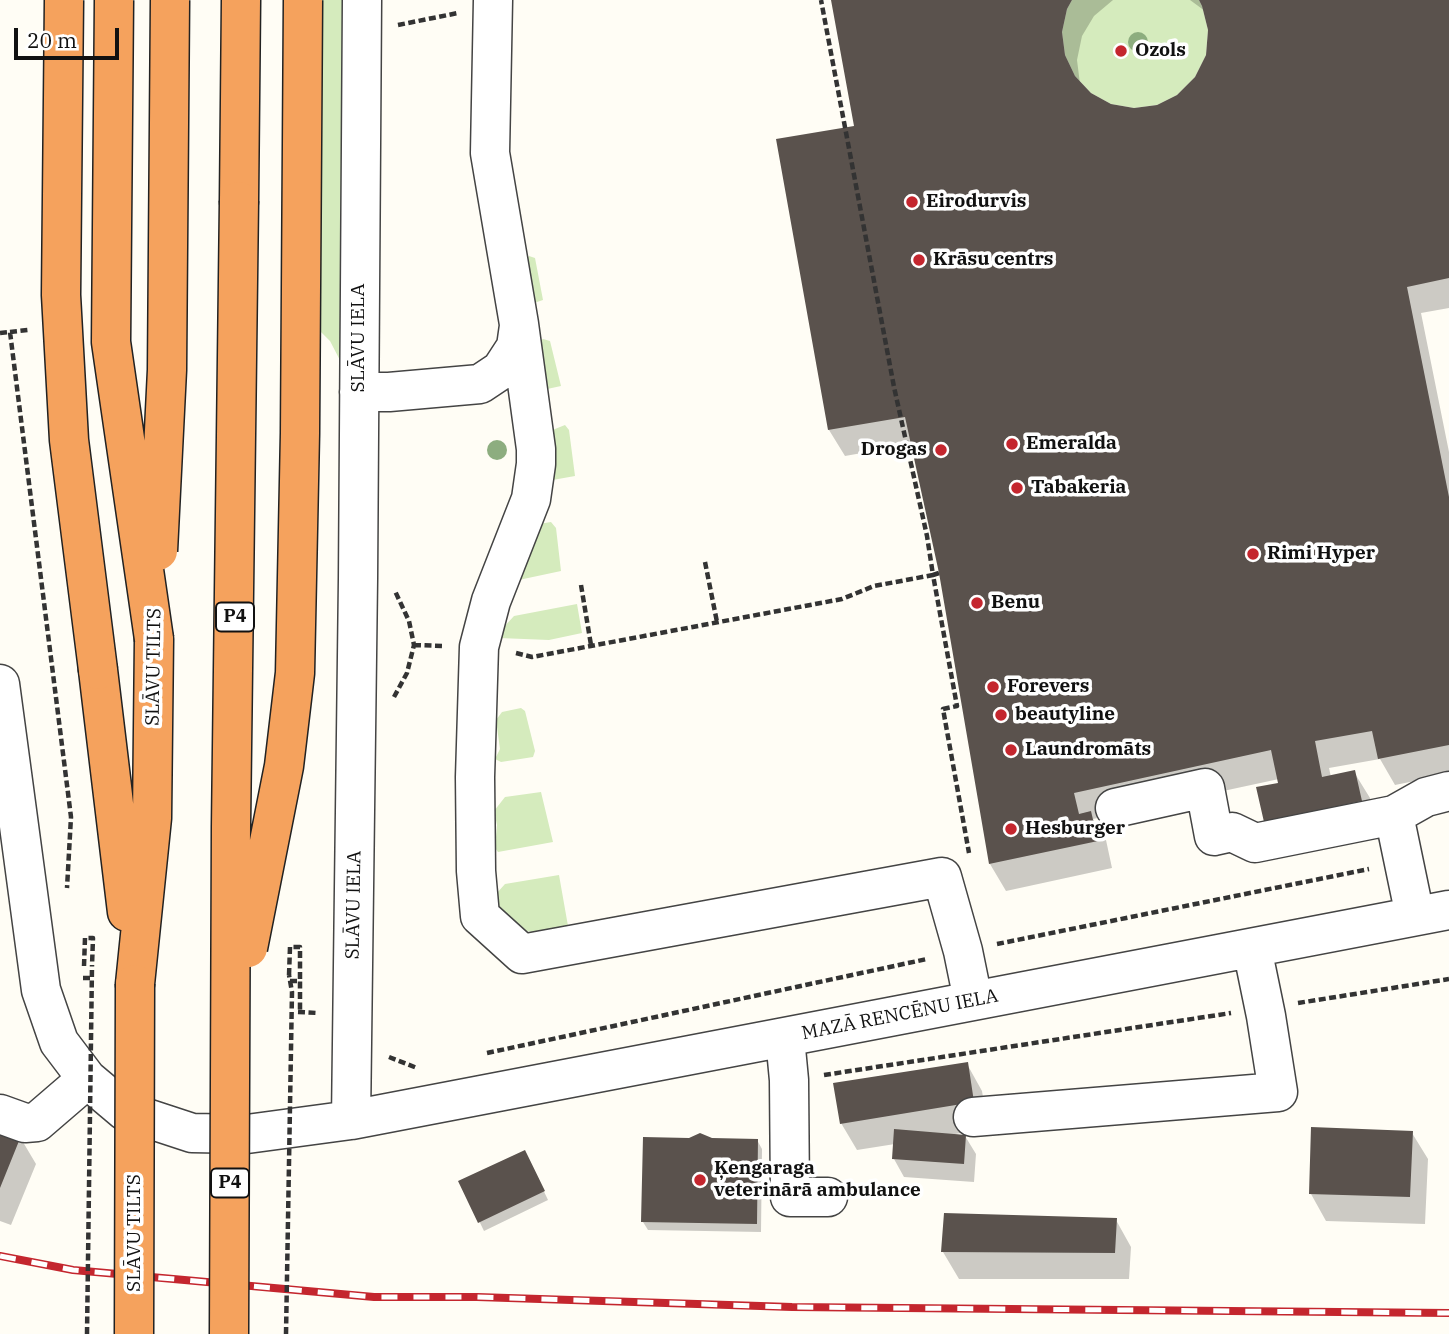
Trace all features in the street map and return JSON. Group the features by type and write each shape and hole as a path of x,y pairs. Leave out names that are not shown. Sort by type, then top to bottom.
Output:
{"highway":[{"path":"64,0 61,295 69,440 135,984"},
{"path":"114,0 111,342 154,639"},
{"name":"SLĀVU TILTS","path":"134,1334 135,984 152,818 154,639 167,370 170,0"},
{"name":"P4","path":"229,1334 231,826 241,0"},
{"path":"232,1033 284,765 295,673 303,0"}],"street":[{"name":"SLĀVU IELA","path":"351,1121 362,0"},
{"path":"493,0 490,153 519,324 536,449 535,483 531,499 491,601 480,646 475,777 476,871 480,916 522,954 956,867 963,951 972,1000"},
{"path":"480,384 501,370 516,347 519,324"},
{"path":"359,391 389,392 480,384 503,394 521,414 536,449"},
{"path":"0,684 7,785 41,990 59,1042 86,1079 125,1111 192,1133 247,1134 351,1121"},
{"path":"1115,807 1205,788 1214,836 1232,832 1255,843 1394,815 1426,797 1449,791"},
{"path":"1394,815 1405,862 1432,913"},
{"name":"MAZĀ RENCĒNU IELA","path":"351,1121 1432,913"},
{"path":"973,1117 1278,1092 1252,948"},
{"path":"785,1038 789,1080 790,1197 828,1197"},
{"path":"0,1114 25,1123 37,1122 86,1079"}],"path":[{"path":"821,0 936,574 957,706 943,709 956,867"},
{"path":"0,333 10,332 71,817 65,896"},
{"path":"705,562 717,622"},
{"path":"414,645 480,646 532,657 842,599 874,586 936,574"},
{"path":"388,706 407,673 414,645 409,621 393,585"},
{"path":"581,585 591,645"},
{"path":"485,1054 963,951 1405,862"},
{"path":"84,966 85,938 93,938 87,1334"},
{"path":"286,1334 292,992 290,947 300,947 300,1012"},
{"path":"83,978 91,978"},
{"path":"789,1080 1449,979"},
{"path":"290,981 299,981"},
{"path":"382,1055 417,1068"}],"green space":[{"path":"316,0 346,0 344,368 330,341 315,326"},
{"path":"1072,0 1199,0 1208,30 1206,55 1195,77 1177,95 1157,105 1134,108 1111,104 1091,93 1075,76 1065,55 1062,32"},
{"path":"529,256 535,258 543,300 528,305 520,265"},
{"path":"543,339 550,341 561,386 538,391 535,344"},
{"path":"565,425 569,430 575,476 547,481 545,433"},
{"path":"551,522 556,528 561,571 514,581 533,525"},
{"path":"577,604 582,633 549,640 499,638 502,629 514,616"},
{"path":"521,708 525,711 535,751 533,757 501,762 495,759 500,749 496,720 502,712"},
{"path":"541,792 553,842 498,852 495,848 497,825 494,811 505,797"},
{"path":"559,875 568,926 534,932 518,930 497,907 496,894 505,884"}],"building":[{"path":"831,0 1072,0 1062,32 1065,55 1075,76 1091,93 1111,104 1134,108 1157,105 1177,95 1195,77 1206,55 1208,30 1199,0 1449,0 1449,278 1407,287 1449,497 1449,745 1378,759 1372,731 1315,741 1322,777 1355,770 1362,801 1264,822 1256,787 1278,783 1271,750 1074,793 1079,814 1091,811 1098,841 989,864 939,573 905,417 828,430 776,139 854,126"},
{"path":"968,1062 974,1102 840,1124 833,1083"},
{"path":"0,1127 21,1136 0,1188"},
{"path":"1311,1127 1413,1131 1410,1197 1309,1194"},
{"path":"894,1129 966,1135 964,1164 892,1159"},
{"name":"Ķengaraga veterinārā ambulance","path":"700,1133 712,1138 758,1139 757,1224 641,1222 643,1137 689,1138"},
{"path":"525,1150 545,1191 478,1223 458,1181"},
{"path":"944,1213 1117,1218 1115,1253 941,1252"}],"railway":[{"path":"0,1256 73,1270 374,1297 477,1297 792,1307 1449,1313"}],"place":[{"name":"Ozols","path":"1121,51"},
{"name":"Eirodurvis","path":"912,202"},
{"name":"Krāsu centrs","path":"919,260"},
{"name":"Emeralda","path":"1012,444"},
{"name":"Drogas","path":"941,450"},
{"name":"Tabakeria","path":"1017,488"},
{"name":"Rimi Hyper","path":"1253,554"},
{"name":"Benu","path":"977,603"},
{"name":"Forevers","path":"993,687"},
{"name":"beautyline","path":"1001,715"},
{"name":"Laundromāts","path":"1011,750"},
{"name":"Hesburger","path":"1011,829"},
{"name":"Ķengaraga veterinārā ambulance","path":"700,1180"}]}
